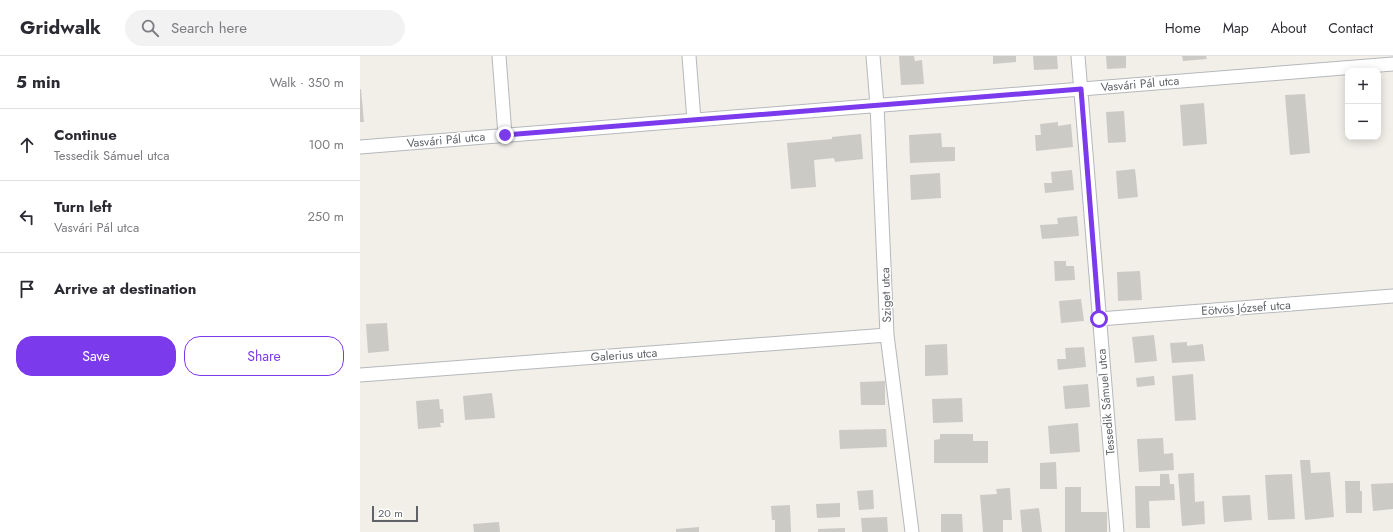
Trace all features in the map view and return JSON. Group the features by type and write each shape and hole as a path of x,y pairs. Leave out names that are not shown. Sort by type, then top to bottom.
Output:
{"street":[{"path":"499,56 505,135"},
{"path":"688,56 694,120"},
{"name":"Sziget utca","path":"873,56 877,105 887,335 912,532"},
{"name":"Tessedik Sámuel utca","path":"1078,56 1117,532"},
{"name":"Vasvári Pál utca","path":"360,147 1393,64"},
{"name":"Eötvös József utca","path":"1099,319 1393,296"},
{"name":"Galerius utca","path":"360,375 887,335"}],"building":[{"path":"899,56 914,56 915,61 922,60 924,84 901,85"},
{"path":"993,56 1016,56 1016,62 993,64"},
{"path":"1033,56 1057,56 1058,69 1034,70"},
{"path":"1106,56 1126,56 1126,68 1107,69"},
{"path":"1182,56 1206,56 1207,59 1183,61"},
{"path":"361,89 364,122 360,122"},
{"path":"1305,94 1310,153 1290,155 1285,95"},
{"path":"1204,103 1207,144 1183,146 1180,105"},
{"path":"1124,111 1126,142 1108,143 1106,112"},
{"path":"1058,122 1058,126 1071,124 1073,147 1036,151 1035,135 1041,135 1040,124"},
{"path":"941,133 942,147 955,147 955,161 910,163 909,135"},
{"path":"861,134 863,159 835,162 834,158 814,160 816,187 791,189 787,143 832,139 832,137"},
{"path":"1135,169 1138,197 1118,199 1116,171"},
{"path":"1072,170 1074,190 1045,193 1044,183 1052,183 1051,172"},
{"path":"940,173 941,198 911,200 910,175"},
{"path":"1077,216 1079,236 1042,239 1040,225 1058,224 1057,218"},
{"path":"1054,261 1066,261 1066,266 1074,266 1075,280 1055,281"},
{"path":"1140,271 1142,300 1118,301 1117,272"},
{"path":"1081,299 1084,321 1061,323 1059,301"},
{"path":"387,323 389,351 368,353 366,324"},
{"path":"1154,335 1157,361 1135,363 1132,337"},
{"path":"1187,342 1187,346 1203,344 1205,361 1172,363 1170,343"},
{"path":"947,344 948,375 925,376 925,345"},
{"path":"1084,347 1086,367 1058,370 1057,359 1066,359 1065,348"},
{"path":"1193,374 1196,420 1175,421 1172,376"},
{"path":"1154,376 1155,385 1137,387 1136,378"},
{"path":"885,381 885,405 861,405 860,382"},
{"path":"1088,384 1090,407 1065,409 1063,386"},
{"path":"492,393 495,418 465,420 463,396"},
{"path":"962,398 963,422 933,423 932,399"},
{"path":"439,399 440,409 443,409 444,423 440,423 441,427 418,429 416,401"},
{"path":"1078,423 1080,452 1050,454 1048,426"},
{"path":"886,429 887,447 840,449 839,430"},
{"path":"940,434 973,434 973,441 988,441 988,463 934,463 934,440 940,439"},
{"path":"1163,438 1164,454 1173,453 1174,470 1139,472 1137,439"},
{"path":"1300,460 1310,460 1311,473 1330,472 1334,517 1305,520"},
{"path":"1056,462 1057,489 1040,489 1040,463"},
{"path":"1194,473 1195,502 1204,501 1205,524 1182,526 1178,474"},
{"path":"1160,474 1169,474 1170,484 1174,484 1175,500 1149,501 1150,528 1136,528 1135,486 1160,486"},
{"path":"1292,474 1295,519 1268,520 1265,475"},
{"path":"1345,481 1360,481 1360,491 1362,491 1362,513 1346,513"},
{"path":"1393,483 1393,509 1373,511 1371,484"},
{"path":"1065,487 1081,487 1081,512 1107,512 1107,532 1065,532"},
{"path":"1010,488 1012,520 1003,520 1003,532 983,532 980,495 997,494 996,489"},
{"path":"873,490 874,509 859,510 857,491"},
{"path":"1250,495 1252,520 1224,522 1222,496"},
{"path":"840,503 840,517 817,518 816,504"},
{"path":"790,505 791,532 775,532 775,520 772,520 771,506"},
{"path":"1039,508 1042,532 1022,532 1020,510"},
{"path":"941,514 962,514 963,532 941,532"},
{"path":"887,517 888,532 862,532 861,518"},
{"path":"499,522 500,532 474,532 473,524"},
{"path":"699,527 699,532 676,532 676,529"},
{"path":"845,528 845,532 818,532 818,529"}],"route":[{"path":"505,135 1081,89 1099,319"}]}
